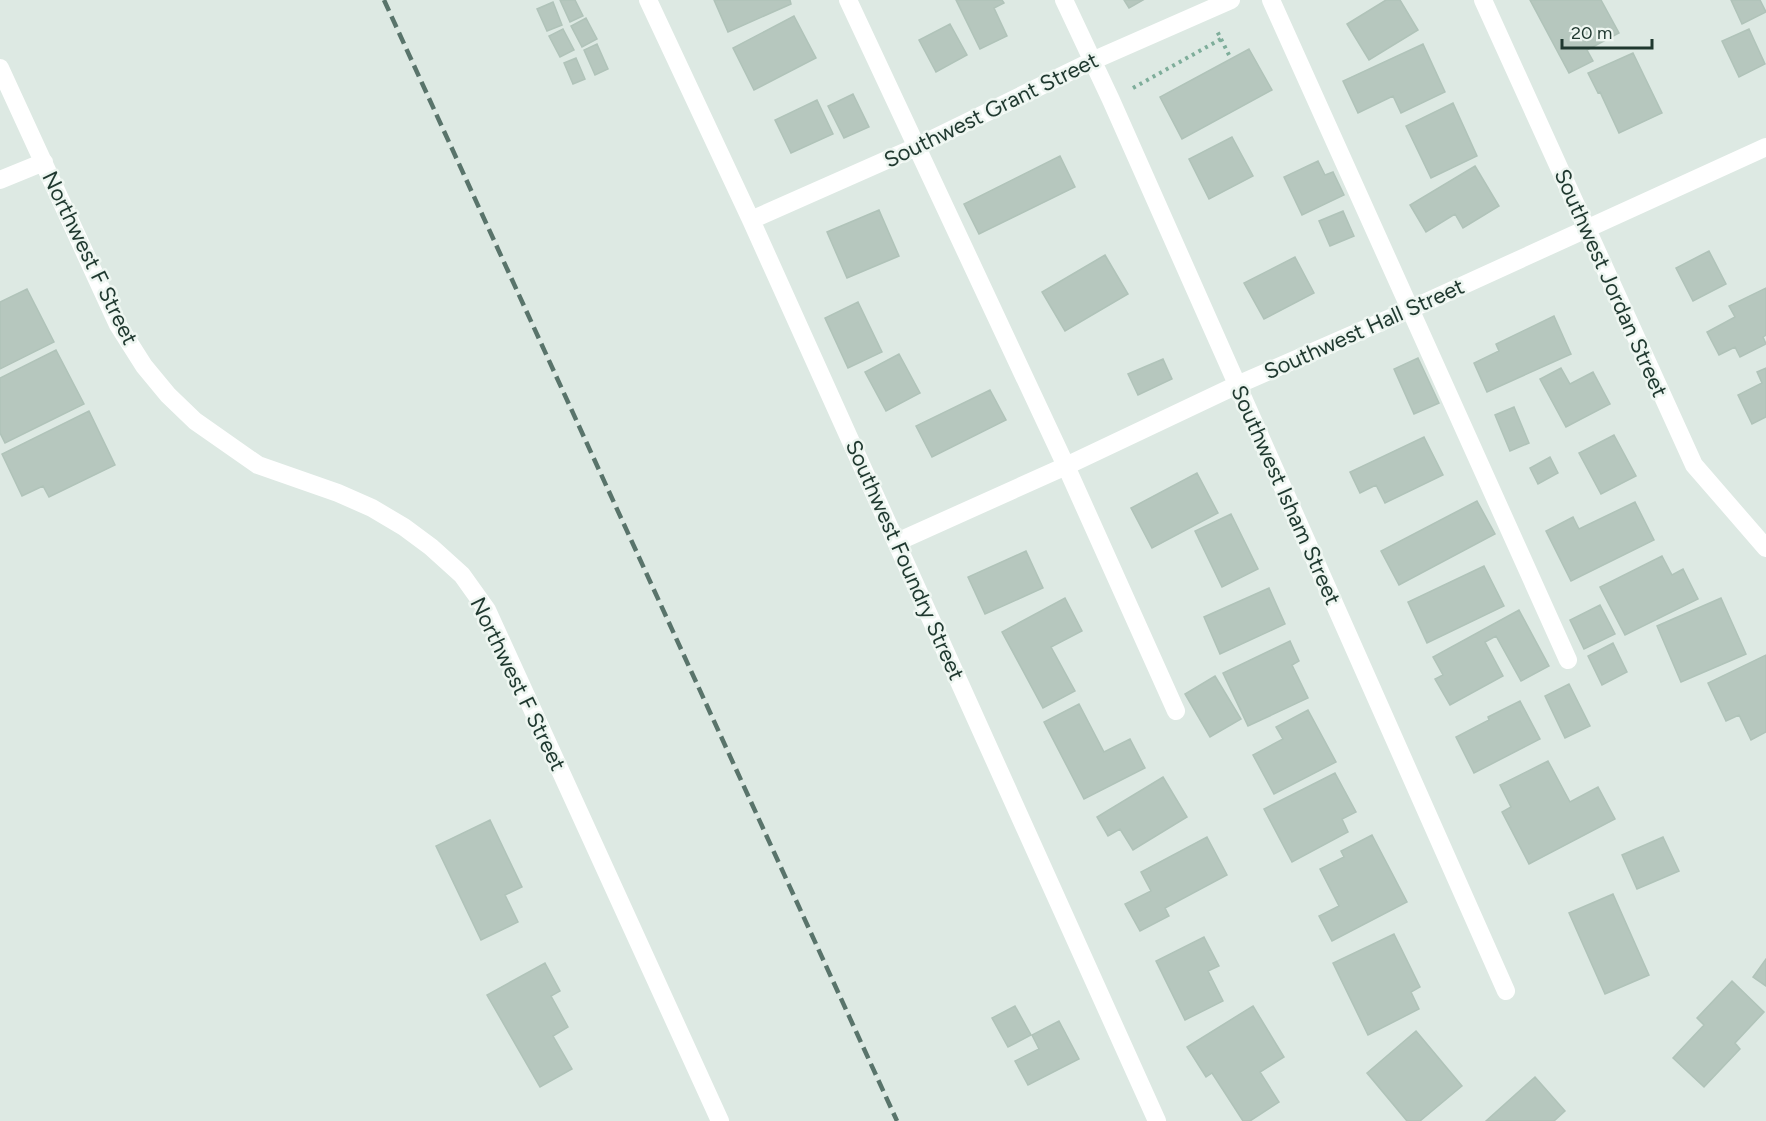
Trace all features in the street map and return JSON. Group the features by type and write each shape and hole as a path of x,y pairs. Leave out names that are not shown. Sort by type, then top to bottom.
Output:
{"street":[{"name":"Southwest Foundry Street","path":"648,0 751,220 1157,1121"},
{"path":"848,0 1066,466 1176,711"},
{"name":"Southwest Isham Street","path":"1064,0 1111,100 1506,991"},
{"name":"Southwest Grant Street","path":"751,220 916,147 1092,61 1231,0"},
{"path":"1271,0 1568,660"},
{"name":"Southwest Jordan Street","path":"1483,0 1694,465 1766,548"},
{"name":"Northwest F Street","path":"0,68 118,325 144,366 168,395 195,421 258,465 372,508 404,527 431,547 462,575 487,610 720,1121"},
{"name":"Southwest Hall Street","path":"897,543 1237,385 1411,309 1766,147"},
{"path":"0,180 44,162"}],"path":[{"path":"1206,12 1229,55"},
{"path":"1111,100 1221,39"}],"building":[{"path":"560,0 575,0 583,16 570,22"},
{"path":"714,0 790,0 791,4 728,32"},
{"path":"956,0 1002,0 1004,3 994,8 1007,36 980,49"},
{"path":"1124,0 1143,0 1129,8"},
{"path":"1386,0 1400,0 1418,30 1369,60 1347,24"},
{"path":"1530,0 1601,0 1619,33 1587,50 1593,61 1569,73"},
{"path":"1731,0 1760,0 1766,12 1742,24"},
{"path":"553,2 562,25 547,31 537,9"},
{"path":"794,16 816,58 754,90 733,48"},
{"path":"586,18 597,39 582,47 571,26"},
{"path":"950,24 967,55 936,72 919,40"},
{"path":"563,29 574,50 560,57 549,36"},
{"path":"1749,29 1765,64 1739,77 1722,41"},
{"path":"597,44 608,69 595,75 584,50"},
{"path":"1423,44 1445,92 1401,113 1393,96 1358,113 1343,81"},
{"path":"1249,49 1272,90 1182,139 1160,97"},
{"path":"1633,53 1662,113 1619,133 1600,92 1598,93 1588,73"},
{"path":"576,58 585,79 573,84 564,63"},
{"path":"853,94 869,127 844,138 828,106"},
{"path":"817,100 833,134 791,153 775,120"},
{"path":"1453,103 1477,156 1431,178 1406,126"},
{"path":"1232,137 1253,176 1209,199 1189,159"},
{"path":"1060,156 1075,187 979,234 964,204"},
{"path":"1318,161 1325,175 1333,172 1344,195 1302,215 1284,177"},
{"path":"1475,166 1499,206 1463,228 1455,214 1426,232 1410,205"},
{"path":"879,210 899,256 847,278 827,232"},
{"path":"1343,211 1354,236 1330,246 1319,221"},
{"path":"1709,251 1726,284 1693,301 1676,268"},
{"path":"1105,255 1128,294 1065,331 1042,292"},
{"path":"1295,257 1314,293 1264,319 1244,283"},
{"path":"1766,288 1766,335 1763,337 1766,344 1740,357 1735,347 1719,355 1707,332 1735,317 1729,306"},
{"path":"27,289 54,342 0,369 0,302"},
{"path":"858,302 882,352 848,368 825,318"},
{"path":"1554,316 1571,354 1487,392 1474,363 1499,351 1496,344"},
{"path":"56,350 84,404 5,443 0,433 0,378"},
{"path":"899,354 920,393 886,411 865,372"},
{"path":"1418,358 1439,403 1414,414 1394,369"},
{"path":"1163,359 1172,379 1138,395 1128,374"},
{"path":"1561,368 1570,384 1593,372 1610,404 1566,427 1540,379"},
{"path":"1766,368 1766,417 1752,424 1738,395 1762,383 1757,372"},
{"path":"990,390 1006,420 932,457 916,426"},
{"path":"1514,407 1529,443 1510,451 1495,415"},
{"path":"89,411 115,465 49,497 43,486 22,496 2,454"},
{"path":"1614,435 1636,476 1601,494 1579,453"},
{"path":"1424,437 1443,475 1385,503 1376,485 1360,493 1350,472"},
{"path":"1550,457 1558,473 1538,484 1530,468"},
{"path":"1197,473 1218,513 1152,548 1131,508"},
{"path":"1477,501 1495,534 1399,585 1381,551"},
{"path":"1635,502 1654,540 1571,581 1546,531 1573,517 1579,529"},
{"path":"1231,514 1258,569 1222,587 1195,531"},
{"path":"1026,551 1043,588 985,614 968,577"},
{"path":"1662,556 1672,575 1683,569 1698,599 1625,635 1600,587"},
{"path":"1484,566 1504,606 1427,643 1408,602"},
{"path":"1269,588 1285,624 1220,654 1204,617"},
{"path":"1065,598 1082,631 1051,647 1075,691 1043,708 1002,632"},
{"path":"1721,598 1746,654 1681,682 1657,626"},
{"path":"1600,605 1615,634 1584,649 1570,620"},
{"path":"1519,610 1549,666 1521,681 1496,636 1485,642 1503,676 1450,705 1435,679 1443,675 1433,657"},
{"path":"1290,641 1299,661 1292,665 1308,698 1248,726 1223,673"},
{"path":"1613,643 1627,672 1602,685 1588,656"},
{"path":"1766,655 1766,732 1751,740 1739,715 1726,721 1708,683"},
{"path":"1215,676 1241,719 1210,737 1185,694"},
{"path":"1569,684 1590,726 1565,738 1545,696"},
{"path":"1520,701 1540,739 1474,773 1456,737"},
{"path":"1079,704 1104,752 1130,739 1145,768 1084,799 1044,722"},
{"path":"1308,710 1336,762 1274,794 1253,755 1283,739 1276,727"},
{"path":"1548,761 1570,802 1598,787 1615,819 1529,864 1502,812 1511,807 1500,785"},
{"path":"1335,773 1356,812 1342,819 1348,832 1292,862 1264,809"},
{"path":"1163,777 1187,817 1133,850 1120,829 1108,836 1097,817"},
{"path":"490,820 522,887 505,895 518,922 481,940 436,846"},
{"path":"1372,835 1407,902 1332,941 1319,916 1339,906 1320,869 1344,857 1341,851"},
{"path":"1207,837 1227,875 1165,908 1169,916 1140,931 1125,904 1151,891 1141,872"},
{"path":"1663,837 1679,871 1637,889 1622,855"},
{"path":"1613,894 1649,975 1605,994 1569,913"},
{"path":"1394,934 1420,987 1411,992 1419,1009 1368,1035 1333,963"},
{"path":"1204,937 1219,966 1208,971 1223,1001 1185,1020 1156,961"},
{"path":"1766,959 1766,986 1753,977"},
{"path":"545,963 560,991 551,996 568,1027 553,1036 572,1069 540,1087 487,995"},
{"path":"1732,981 1764,1012 1735,1043 1740,1049 1704,1087 1673,1058 1704,1025 1697,1018"},
{"path":"1015,1006 1031,1035 1008,1047 992,1018"},
{"path":"1253,1006 1284,1057 1260,1072 1279,1102 1250,1121 1243,1121 1212,1073 1206,1077 1187,1047"},
{"path":"1059,1021 1079,1059 1028,1085 1015,1061 1039,1049 1032,1035"},
{"path":"1416,1031 1462,1086 1420,1121 1407,1121 1367,1073"},
{"path":"1535,1077 1565,1111 1554,1121 1486,1121"}],"railway":[{"path":"384,0 897,1121"}]}
